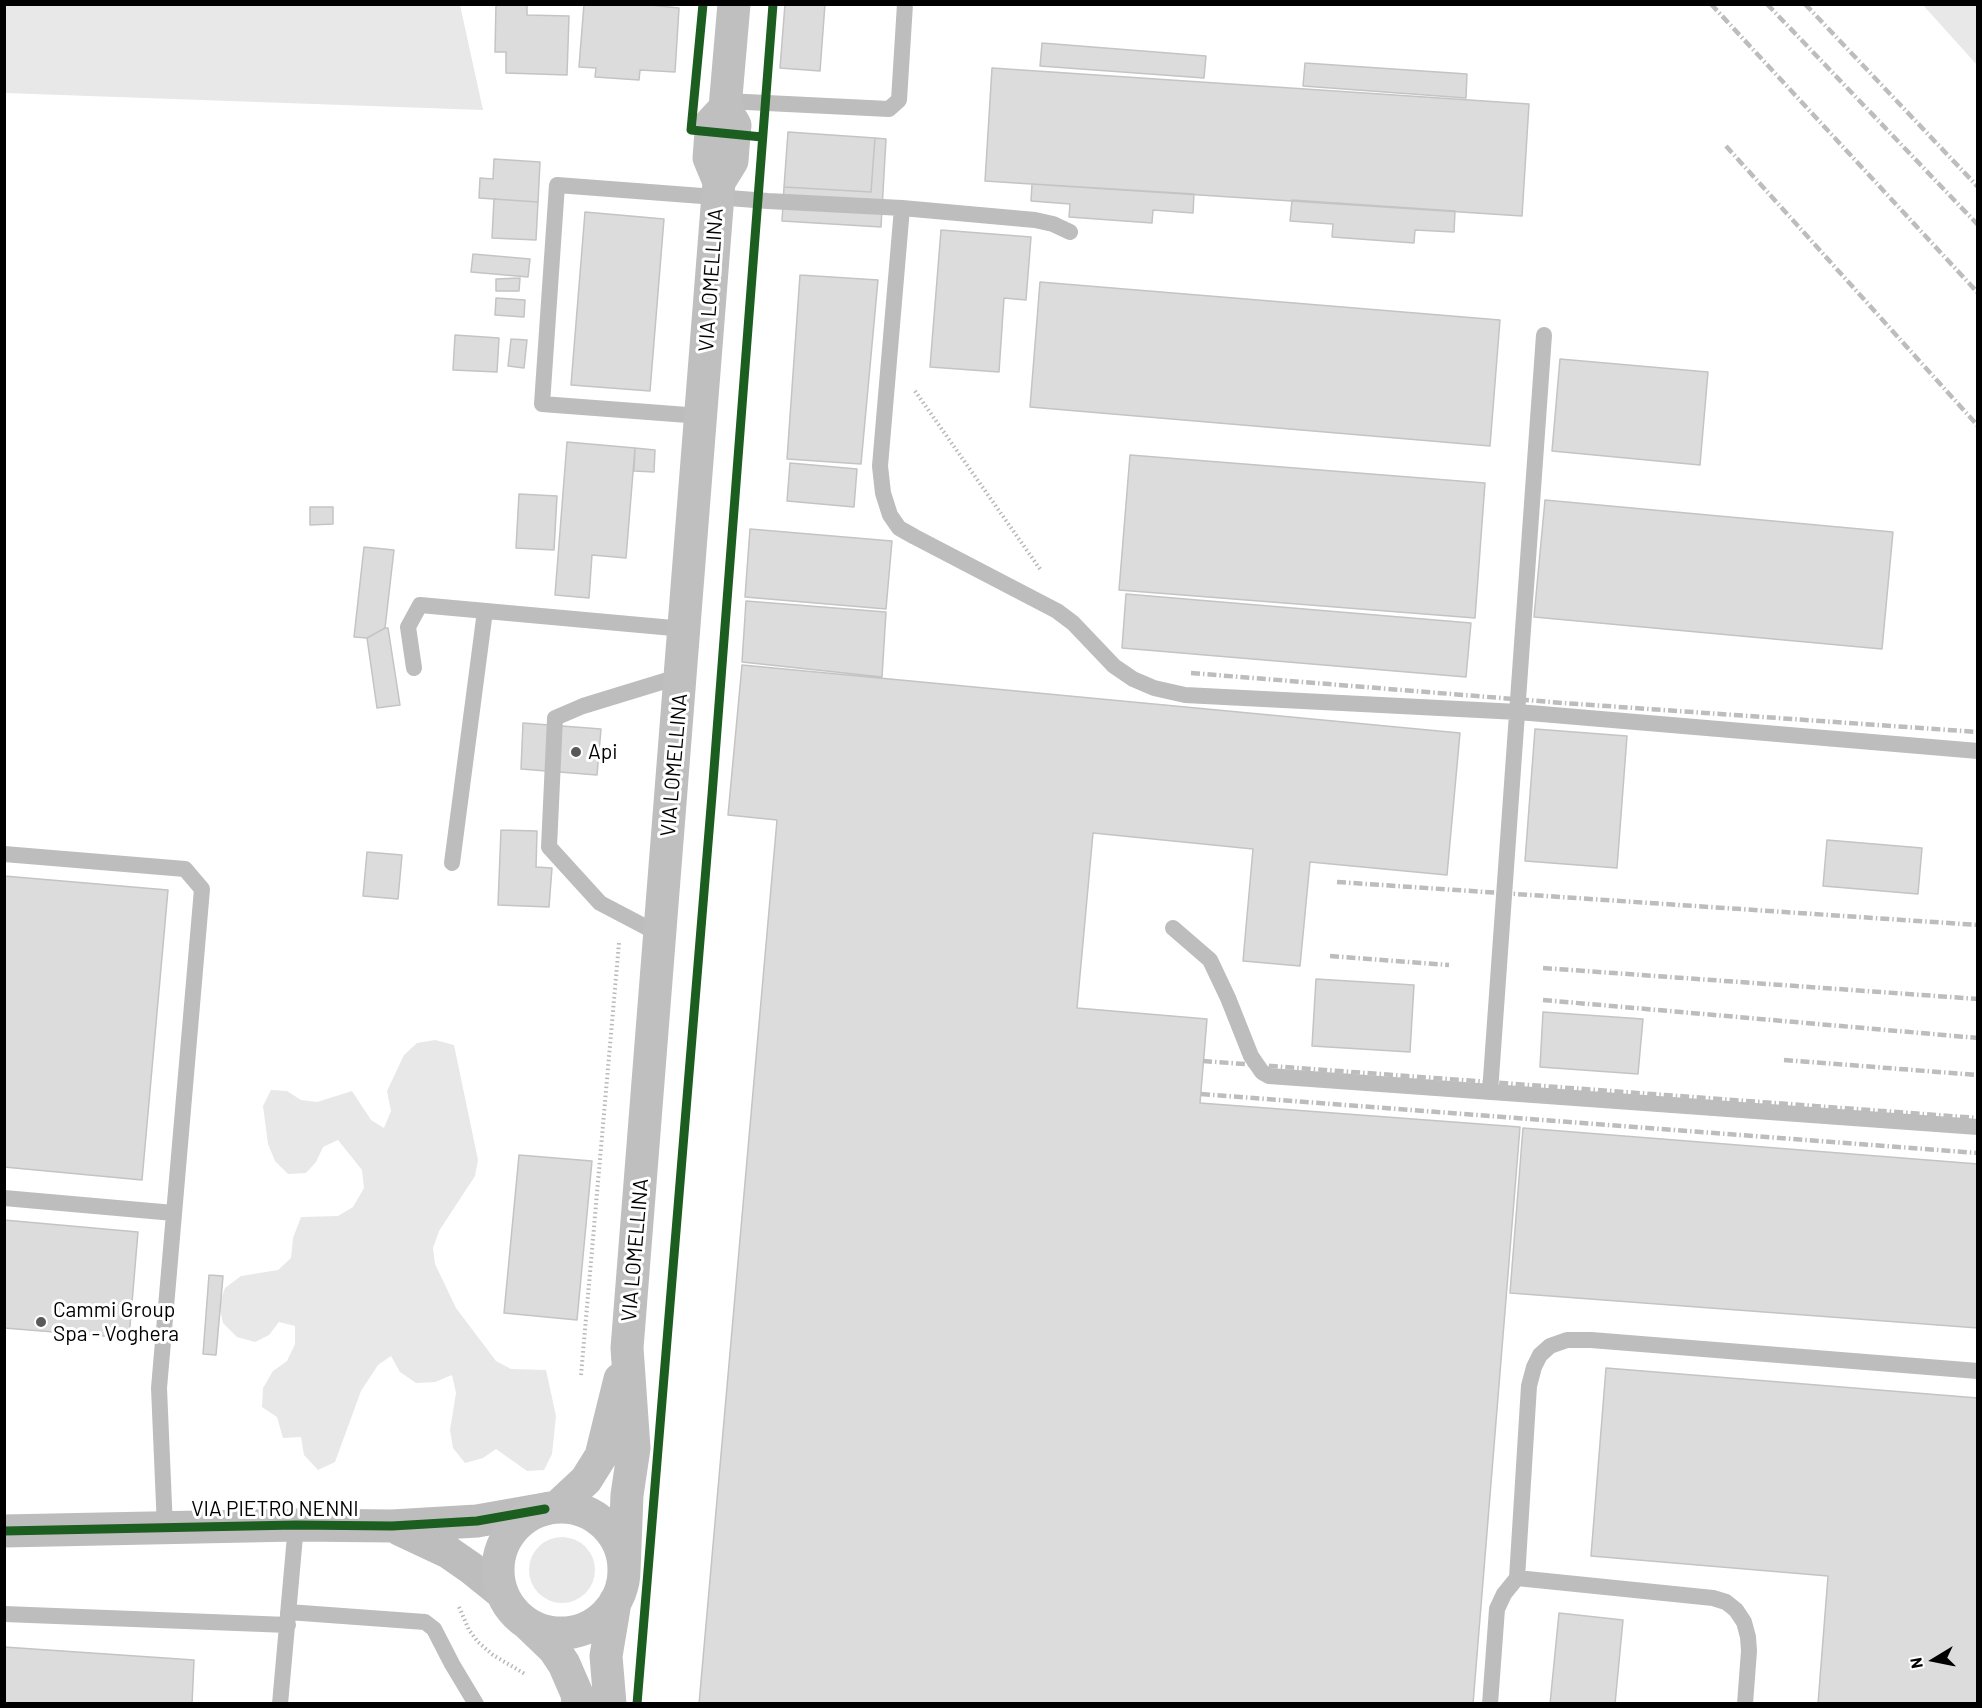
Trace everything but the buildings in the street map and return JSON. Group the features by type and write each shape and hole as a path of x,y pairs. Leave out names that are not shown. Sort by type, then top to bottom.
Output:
{"main road":[{"name":"VIA LOMELLINA","path":"528,1624 554,1633 575,1632 594,1624 610,1610 621,1592 624,1571 627,1495 634,1448 627,1348 718,189 709,159 711,123 725,104 734,4"},
{"name":"VIA LOMELLINA","path":"551,1508 586,1480 601,1456 627,1348"},
{"name":"VIA LOMELLINA","path":"578,1704 564,1664 554,1649 508,1605 502,1593 498,1572 500,1551 510,1532 525,1517 551,1508 578,1508 596,1518 611,1532 621,1550 624,1571"},
{"name":"VIA LOMELLINA","path":"610,1704 606,1656 615,1602"}],"street":[{"name":"VIA PIETRO NENNI","path":"4,1531 296,1525 392,1526 477,1521 551,1508"},
{"name":"VIA PIETRO NENNI","path":"392,1526 448,1552 502,1593"}],"lane":[{"path":"725,104 889,109 899,100 905,4"},
{"path":"700,416 542,404 557,185 718,189 1035,220 1053,224 1070,232"},
{"path":"902,208 880,466 882,493 890,515 899,528 1057,611 1073,623 1114,666 1133,679 1154,688 1185,695 1518,712 1977,751"},
{"path":"1490,1092 1544,335"},
{"path":"414,668 408,627 420,604 684,629"},
{"path":"452,863 485,611"},
{"path":"661,935 600,903 549,847 555,718 583,706 681,676"},
{"path":"4,854 185,869 201,889 159,1388 165,1528"},
{"path":"1173,928 1210,960 1251,1056 1262,1072 1269,1076 1977,1127"},
{"path":"4,1198 174,1213"},
{"path":"1490,1704 1497,1610 1504,1594 1517,1578 1529,1386 1540,1355 1550,1346 1567,1340 1592,1340 1977,1371"},
{"path":"280,1704 296,1525"},
{"path":"1517,1578 1713,1598 1726,1602 1736,1610 1744,1622 1748,1637 1745,1704"},
{"path":"4,1614 425,1622 434,1629 476,1704"}],"path":[{"path":"888,375 911,386 1052,585 1057,611"}],"shaded area":[{"path":"5,5 460,5 483,110 5,93"},
{"path":"1923,5 1977,5 1977,65"},
{"path":"435,1040 454,1045 478,1160 475,1176 439,1231 433,1248 435,1264 456,1308 496,1361 511,1369 546,1370 556,1416 552,1454 544,1470 527,1471 496,1449 483,1458 465,1463 453,1448 450,1430 456,1393 452,1375 435,1382 416,1383 400,1372 391,1356 378,1365 361,1391 335,1462 318,1470 304,1455 301,1437 283,1438 277,1417 262,1407 263,1388 273,1371 287,1361 295,1344 295,1326 279,1322 269,1335 255,1342 237,1337 223,1323 219,1305 225,1288 241,1276 278,1270 291,1258 293,1238 301,1217 338,1216 353,1207 364,1188 362,1170 338,1140 323,1147 316,1162 306,1173 288,1174 275,1161 268,1144 263,1106 271,1090 287,1091 301,1100 317,1102 352,1091 371,1120 384,1128 391,1111 387,1091 404,1055 417,1043"},
{"path":"555,1537 569,1537 581,1542 590,1551 595,1570 593,1583 586,1594 569,1603 555,1603 543,1598 534,1589 529,1577 529,1563 534,1551 543,1542"}],"railway":[{"path":"1711,4 1978,293"},
{"path":"1767,4 1978,225"},
{"path":"1805,4 1978,187"},
{"path":"1726,146 1978,426"},
{"path":"1191,673 1563,703 1978,732"},
{"path":"1337,882 1978,925"},
{"path":"1330,956 1449,965"},
{"path":"1543,968 1978,999"},
{"path":"1543,1000 1978,1038"},
{"path":"1784,1060 1978,1075"},
{"path":"1203,1061 1978,1118"},
{"path":"1201,1094 1978,1153"}],"cycle path":[{"path":"703,4 691,130 762,137"},
{"path":"637,1704 712,795 773,4"},
{"path":"4,1531 296,1525 392,1526 477,1521 545,1509"}],"place":[{"name":"Api","path":"576,752"},
{"name":"Cammi Group Spa - Voghera","path":"41,1322"}]}
